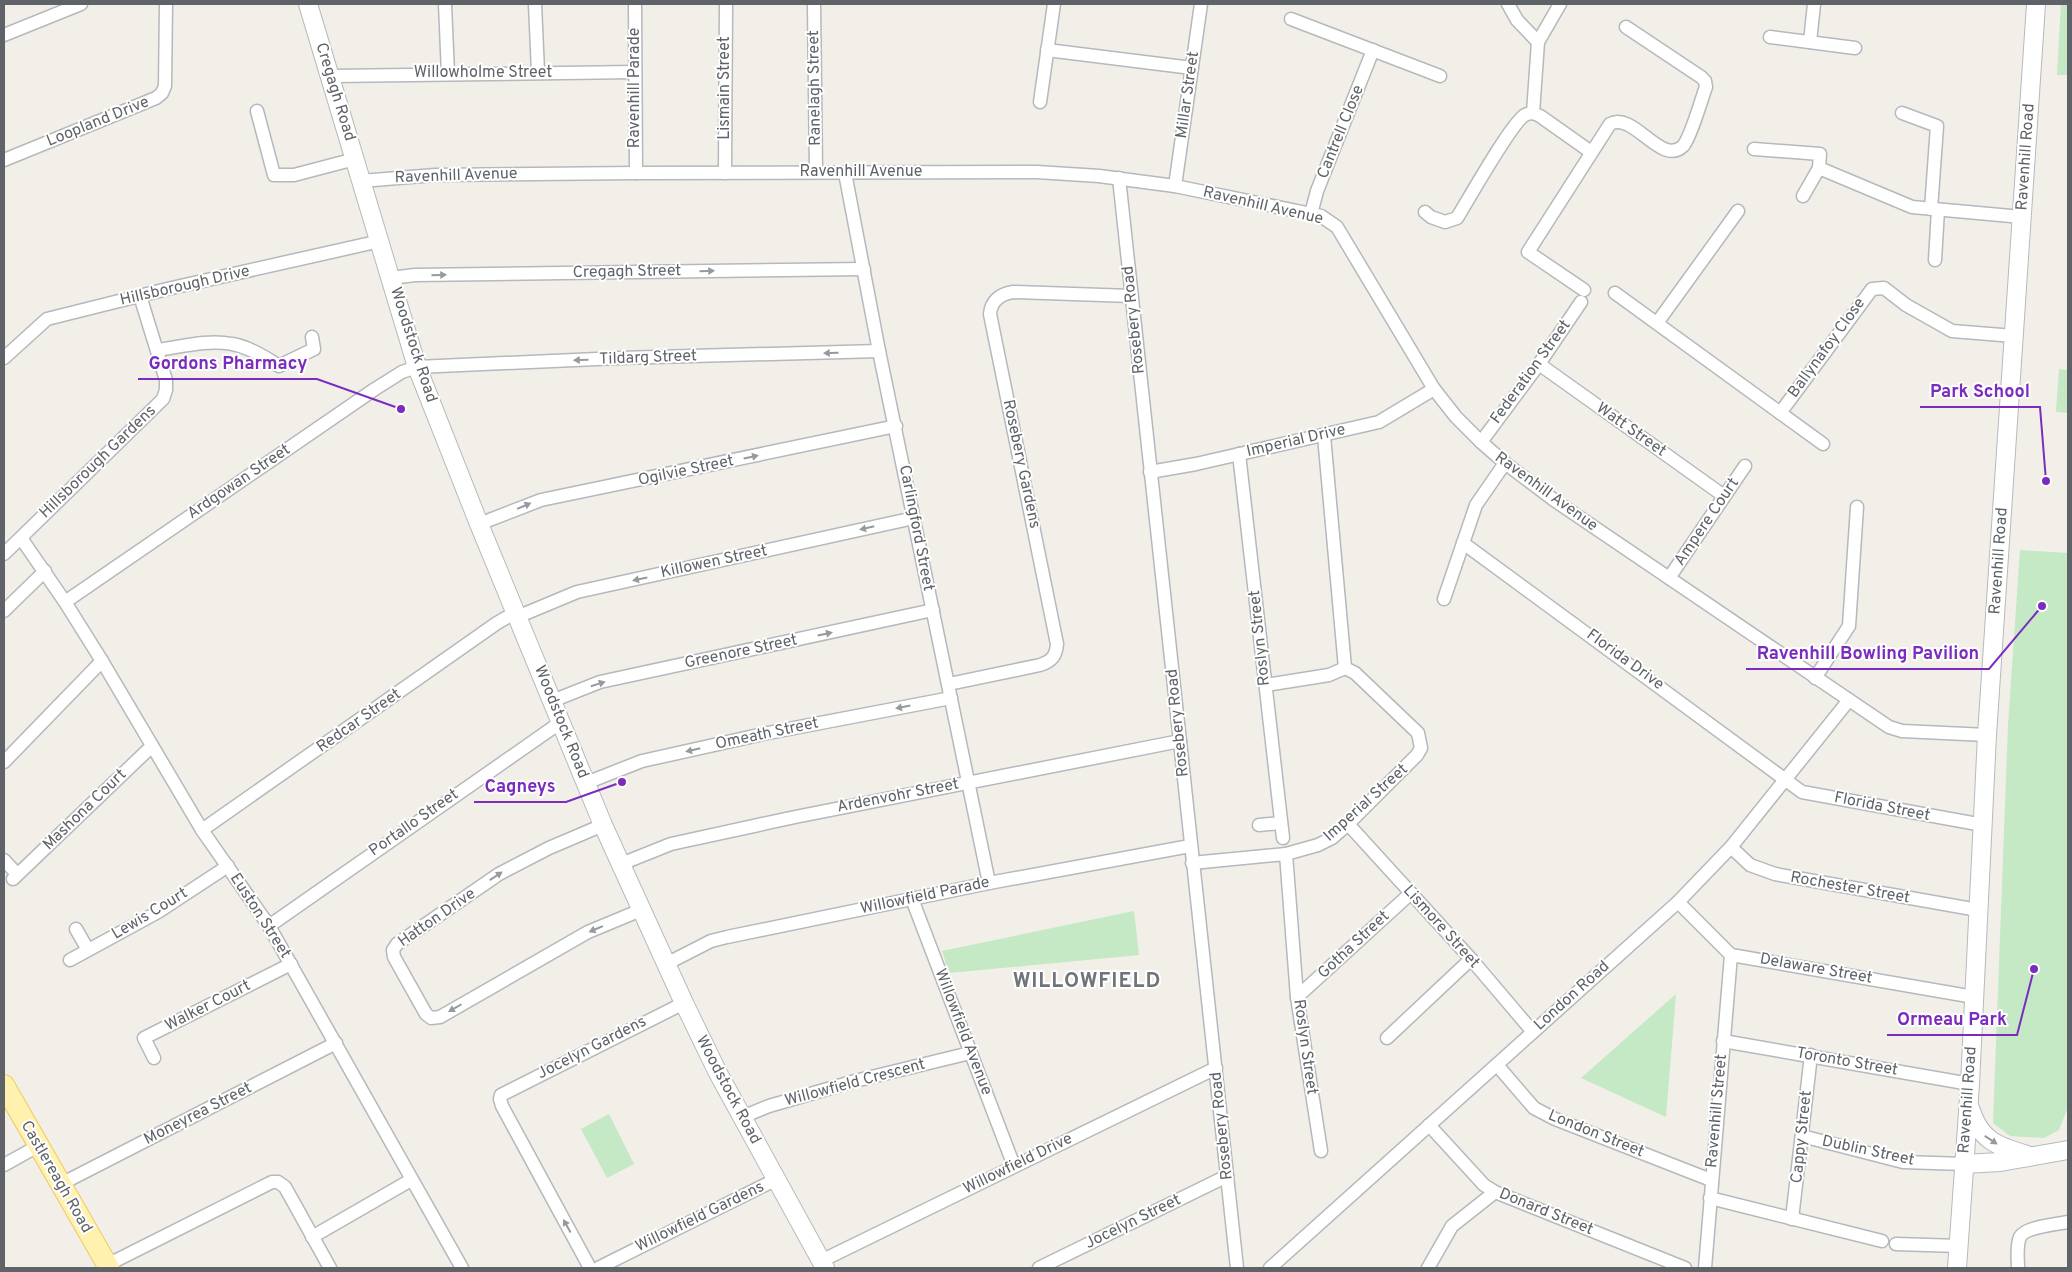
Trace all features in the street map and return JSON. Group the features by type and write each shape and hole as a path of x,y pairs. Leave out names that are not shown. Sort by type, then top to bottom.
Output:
{"main road":[{"name":"Castlereagh Road","path":"4,1086 108,1267"}],"street":[{"path":"4,35 81,4"},
{"name":"Loopland Drive","path":"4,160 156,98 162,93 165,86 166,4"},
{"name":"Cregagh Road","path":"308,4 361,181"},
{"path":"446,4 448,74"},
{"path":"535,4 538,72"},
{"name":"Ravenhill Parade","path":"635,4 636,173"},
{"name":"Lismain Street","path":"725,173 726,4"},
{"name":"Ranelagh Street","path":"814,4 816,172"},
{"path":"1040,102 1054,4"},
{"name":"Millar Street","path":"1175,186 1201,4"},
{"path":"1508,4 1520,25 1538,42"},
{"path":"1533,113 1538,42 1560,4"},
{"path":"1810,42 1814,4"},
{"name":"Ravenhill Road","path":"1957,1268 1969,1105 1987,735 2036,4"},
{"path":"1291,19 1440,76"},
{"path":"1425,212 1431,217 1445,222 1456,218 1520,118 1533,113 1591,152 1610,124 1620,121 1666,150 1678,149 1686,141 1706,87 1705,81 1626,26"},
{"path":"1770,37 1855,48"},
{"path":"1047,50 1192,68"},
{"name":"Cantrell Close","path":"1311,214 1317,191 1373,50"},
{"name":"Willowholme Street","path":"331,76 635,72"},
{"path":"257,111 274,175 294,175 355,159"},
{"path":"1902,113 1937,126 1934,210 1935,260"},
{"path":"1754,149 1820,154 1819,168 1803,196"},
{"name":"Federation Street","path":"1481,442 1538,364 1582,296 1528,252 1591,152"},
{"path":"1819,168 1898,202 1934,210 2022,217"},
{"name":"Ravenhill Avenue","path":"361,181 434,175 1037,172 1119,178 1175,186 1311,214 1330,220 1337,227 1434,389 1456,417 1505,463 1554,500 1889,727 1902,731 1987,735"},
{"name":"Carlingford Street","path":"845,173 879,351 989,883"},
{"name":"Rosebery Road","path":"1119,178 1237,1268"},
{"name":"Woodstock Road","path":"361,181 417,367 479,524 603,825 684,1002 775,1180 823,1265"},
{"path":"1656,323 1738,211"},
{"name":"Hillsborough Drive","path":"4,358 47,319 380,241"},
{"name":"Cregagh Street","path":"391,278 424,275 864,269"},
{"name":"Ballynafoy Close","path":"1780,413 1872,288 1884,288 1906,305 1952,331 2014,336"},
{"name":"Rosebery Gardens","path":"949,684 1040,665 1053,658 1056,652 1055,635 990,314 991,308 999,297 1013,292 1132,296"},
{"name":"Ballynafoy Close","path":"1615,293 1823,444"},
{"name":"Hillsborough Gardens","path":"4,554 163,399 166,390 166,380 140,296"},
{"path":"157,350 203,344 232,344 268,359 279,366 314,350 312,337"},
{"name":"Tildarg Street","path":"417,367 619,358 879,351"},
{"name":"Watt Street","path":"1538,364 1724,496"},
{"name":"Ardgowan Street","path":"65,602 376,389 402,372 417,367"},
{"name":"Imperial Drive","path":"1150,472 1324,436 1379,422 1434,389"},
{"name":"Ogilvie Street","path":"479,524 541,500 896,426"},
{"path":"1266,685 1329,675 1345,668 1324,436"},
{"name":"Roslyn Street","path":"1239,454 1283,838"},
{"path":"1444,599 1478,501 1505,463"},
{"name":"Ampere Court","path":"1669,578 1745,466"},
{"path":"1815,678 1849,626 1857,507"},
{"name":"Killowen Street","path":"515,611 577,592 914,518"},
{"path":"4,611 45,572 21,538"},
{"name":"Florida Drive","path":"1463,543 1648,677 1785,780"},
{"name":"Euston Street","path":"45,572 102,661 202,830 269,926 462,1268"},
{"name":"Greenore Street","path":"552,701 600,682 933,610"},
{"name":"Redcar Street","path":"202,830 515,611"},
{"path":"4,762 102,661"},
{"name":"Imperial Street","path":"1192,863 1286,854 1318,845 1332,838 1348,824 1417,755 1421,748 1418,733 1355,673 1345,668"},
{"name":"Omeath Street","path":"586,783 642,761 763,734 951,698"},
{"name":"London Road","path":"1270,1268 1678,902 1730,847 1849,700"},
{"name":"Portallo Street","path":"269,926 560,722"},
{"name":"Ardenvohr Street","path":"620,864 671,844 795,816 1180,741"},
{"name":"Mashona Court","path":"4,860 15,876 152,746"},
{"name":"Florida Street","path":"1785,780 1802,792 1983,826"},
{"path":"1259,825 1281,823"},
{"name":"Lismore Street","path":"1348,824 1471,960 1533,1032"},
{"name":"Hatton Drive","path":"603,825 549,848 499,874 397,944 392,950 394,958 426,1014 431,1018 440,1017 588,932 641,910"},
{"name":"Willowfield Parade","path":"666,964 711,941 989,883 1190,846"},
{"name":"Rochester Street","path":"1730,847 1750,865 1774,874 1978,910"},
{"name":"Roslyn Street","path":"1286,854 1297,997 1320,1150"},
{"name":"Lewis Court","path":"70,960 158,912 228,866"},
{"name":"Gotha Street","path":"1297,997 1410,893"},
{"name":"Willowfield Avenue","path":"912,899 1014,1166"},
{"path":"1678,902 1731,955"},
{"path":"76,929 88,950"},
{"name":"Delaware Street","path":"1731,955 1974,997"},
{"name":"Ravenhill Street","path":"1705,1268 1731,955"},
{"path":"1387,1038 1471,960"},
{"name":"Walker Court","path":"154,1058 144,1038 291,964"},
{"name":"Jocelyn Gardens","path":"590,1268 502,1106 501,1094 684,1002"},
{"name":"Toronto Street","path":"1723,1040 1970,1084"},
{"name":"Moneyrea Street","path":"61,1184 336,1043"},
{"name":"Willowfield Crescent","path":"742,1117 769,1106 970,1053"},
{"name":"Cappy Street","path":"1792,1219 1811,1055"},
{"name":"London Street","path":"1497,1065 1534,1108 1555,1119 1711,1180"},
{"name":"Willowfield Drive","path":"823,1265 1014,1166 1216,1068"},
{"path":"1969,1105 1975,1124 1984,1136 2006,1149 2030,1156"},
{"name":"Donard Street","path":"1429,1125 1484,1185 1495,1192 1685,1268"},
{"name":"Dublin Street","path":"1802,1136 1903,1162 1964,1164"},
{"path":"4,1165 38,1146"},
{"path":"1964,1164 2000,1162 2068,1150"},
{"name":"Jocelyn Street","path":"1039,1268 1227,1176"},
{"path":"312,1237 411,1180"},
{"name":"Willowfield Gardens","path":"598,1268 775,1180"},
{"path":"108,1267 272,1182 278,1182 284,1187 330,1268"},
{"path":"1428,1268 1452,1226 1495,1192"},
{"path":"1710,1198 1882,1241"},
{"path":"2018,1268 2020,1236 2028,1230 2068,1222"},
{"path":"1896,1244 1959,1246"}],"green space":[{"path":"2061,4 2068,4 2068,75 2057,75"},
{"path":"2059,369 2068,370 2068,413 2056,412"},
{"path":"2020,550 2068,553 2068,1107 2059,1130 2044,1138 2010,1136 1993,1123 2008,725"},
{"path":"1134,911 1139,955 949,973 942,951"},
{"path":"1676,994 1666,1117 1581,1078"},
{"path":"609,1114 634,1164 607,1178 581,1129"}],"place":[{"name":"Gordons Pharmacy","path":"401,409"},
{"name":"Park School","path":"2046,481"},
{"name":"Ravenhill Bowling Pavilion","path":"2042,606"},
{"name":"Cagneys","path":"622,782"},
{"name":"Ormeau Park","path":"2034,969"}],"district":[{"name":"WILLOWFIELD","path":"1087,981"}]}
